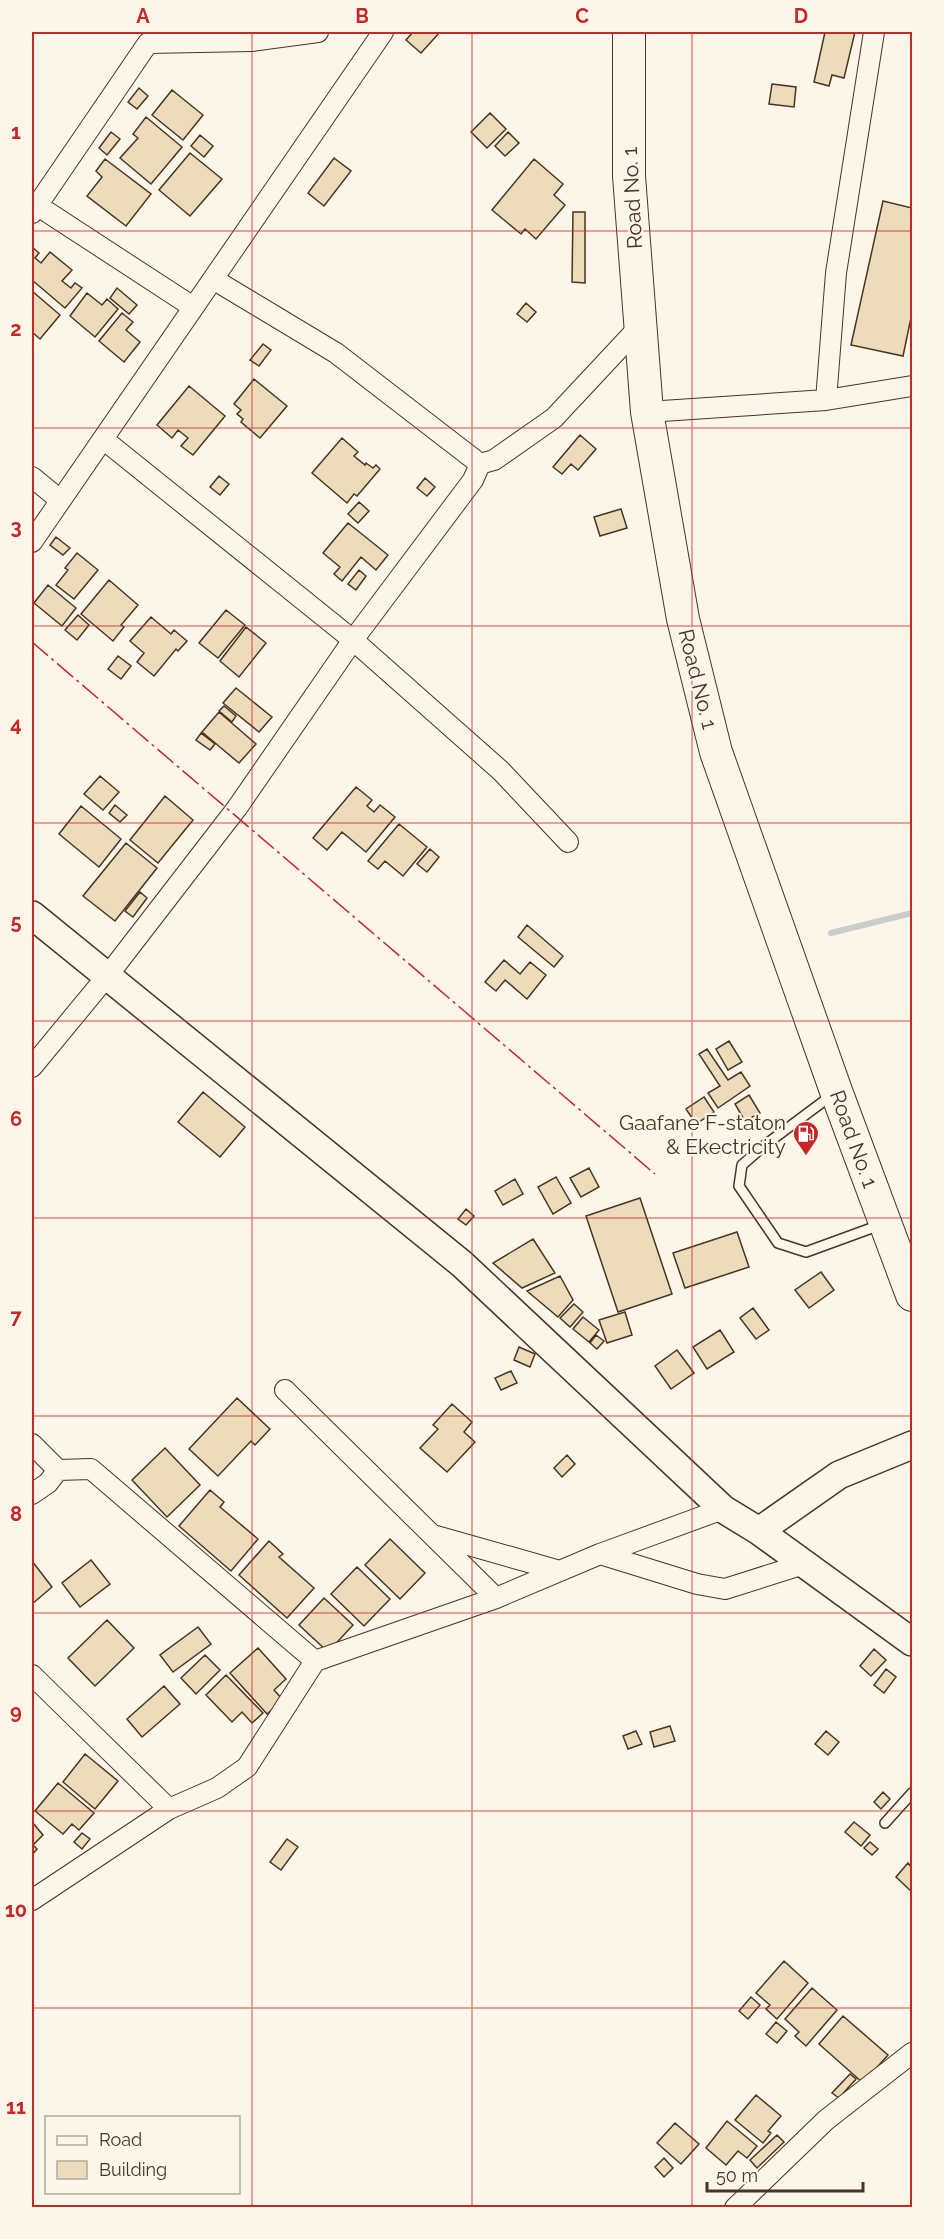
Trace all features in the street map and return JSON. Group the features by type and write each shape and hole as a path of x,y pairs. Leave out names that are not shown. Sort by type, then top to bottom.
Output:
{"highway":[{"name":"Road No. 1","path":"629,32 628,176 646,412 683,619 716,752 836,1091 912,1295"}],"main road":[{"path":"32,915 462,1264 723,1509 759,1531 912,1642"},
{"path":"759,1531 839,1475 912,1445"}],"street":[{"path":"193,307 33,207 143,37 252,41 318,32"},
{"path":"32,542 383,32"},
{"path":"826,400 836,273 874,32"},
{"path":"213,279 336,353 480,464"},
{"path":"480,464 494,460 554,418 640,326"},
{"path":"646,412 826,400 912,386"},
{"path":"103,439 353,640 501,771 568,842"},
{"path":"32,1066 107,977 237,808 353,640 473,480 480,464"},
{"path":"32,477 60,500"},
{"path":"285,1390 496,1598"},
{"path":"32,1443 58,1470 91,1469 315,1661"},
{"path":"32,1494 48,1483 58,1470"},
{"path":"32,1900 169,1809 217,1788 247,1767 315,1661 496,1598 600,1554 723,1509"},
{"path":"431,1534 560,1571"},
{"path":"600,1554 697,1584 725,1589 804,1564"},
{"path":"32,1675 169,1809"},
{"path":"735,2208 826,2120 912,2053"}],"lane":[{"path":"836,1091 742,1165 739,1186 778,1244 806,1252 885,1223"},
{"path":"885,1823 912,1793"}],"building":[{"path":"413,32 440,32 421,53 406,40"},
{"path":"825,32 855,32 844,78 832,75 829,86 814,82"},
{"path":"772,84 796,87 794,107 769,104"},
{"path":"139,88 148,96 137,109 128,102"},
{"path":"172,90 203,115 183,140 152,115"},
{"path":"490,113 506,129 487,148 471,132"},
{"path":"146,117 182,147 151,184 120,158 138,138 133,134"},
{"path":"111,132 120,139 107,155 99,148"},
{"path":"508,132 519,143 505,156 495,146"},
{"path":"200,135 213,146 204,157 191,146"},
{"path":"190,153 222,179 190,216 159,190"},
{"path":"334,158 351,171 324,206 308,193"},
{"path":"105,159 151,194 126,226 87,196 102,177 96,171"},
{"path":"534,159 563,184 554,195 565,205 536,239 525,229 521,234 492,210"},
{"path":"883,201 912,208 912,313 903,356 851,345"},
{"path":"573,212 585,212 585,283 572,282"},
{"path":"32,247 39,253 35,258 41,263 50,252 72,270 62,281 71,288 75,283 82,288 65,308 32,280"},
{"path":"117,288 137,305 129,314 110,298"},
{"path":"32,291 60,315 40,339 32,332"},
{"path":"87,293 102,305 107,299 118,309 95,337 70,316"},
{"path":"526,303 536,312 527,322 517,314"},
{"path":"122,313 133,322 126,330 140,342 124,362 99,341"},
{"path":"263,344 271,350 259,366 250,360"},
{"path":"254,379 287,406 260,438 241,422 243,419 237,414 241,410 234,404"},
{"path":"189,386 225,416 193,455 181,446 188,438 178,430 172,438 157,425"},
{"path":"580,435 596,449 578,470 571,464 562,474 553,467"},
{"path":"342,438 358,452 354,456 365,465 366,463 373,468 376,465 380,469 357,496 354,494 347,503 312,473"},
{"path":"219,476 229,484 220,495 210,487"},
{"path":"425,478 435,487 427,496 417,488"},
{"path":"359,502 369,511 358,523 348,514"},
{"path":"621,509 627,528 600,536 594,517"},
{"path":"348,523 388,555 376,570 361,557 342,581 334,574 340,567 323,553"},
{"path":"56,537 70,548 63,555 50,545"},
{"path":"77,553 98,570 74,599 56,585 68,570 65,568"},
{"path":"359,570 366,576 356,590 348,584"},
{"path":"109,580 138,605 121,625 124,627 113,641 81,614"},
{"path":"48,585 76,608 62,626 34,603"},
{"path":"226,610 245,625 218,658 199,643"},
{"path":"78,615 89,625 77,640 65,630"},
{"path":"151,617 171,634 174,630 187,641 178,651 176,649 154,676 137,662 144,653 130,641"},
{"path":"246,627 266,643 239,677 220,661"},
{"path":"118,656 131,666 121,679 108,669"},
{"path":"236,688 272,717 259,732 223,703"},
{"path":"224,706 236,716 232,722 219,711"},
{"path":"219,712 256,744 239,763 202,732"},
{"path":"201,733 215,744 210,750 196,740"},
{"path":"100,776 119,792 103,810 84,794"},
{"path":"356,787 372,800 367,806 374,812 380,805 395,817 366,852 342,832 327,850 313,838"},
{"path":"165,796 193,820 158,863 130,840"},
{"path":"115,805 127,815 120,822 109,813"},
{"path":"81,806 121,839 99,867 59,834"},
{"path":"399,824 427,847 403,876 385,861 378,869 368,861"},
{"path":"126,843 157,868 115,921 83,896"},
{"path":"430,849 439,857 427,872 417,864"},
{"path":"140,892 147,898 133,917 125,911"},
{"path":"527,925 563,956 554,967 518,937"},
{"path":"504,960 520,974 530,962 546,975 527,999 505,980 496,991 485,982"},
{"path":"729,1041 742,1062 728,1070 716,1049"},
{"path":"707,1049 728,1080 741,1072 750,1086 718,1108 708,1093 720,1086 699,1054"},
{"path":"203,1092 245,1127 220,1157 178,1122"},
{"path":"749,1095 760,1113 745,1121 735,1104"},
{"path":"704,1097 714,1112 696,1124 686,1109"},
{"path":"589,1168 599,1187 581,1197 570,1178"},
{"path":"556,1177 571,1203 553,1214 538,1187"},
{"path":"515,1179 523,1194 503,1205 495,1191"},
{"path":"640,1198 672,1294 618,1312 586,1216"},
{"path":"466,1209 474,1216 466,1225 458,1219"},
{"path":"737,1232 749,1267 685,1288 673,1253"},
{"path":"533,1239 555,1273 522,1288 493,1263"},
{"path":"821,1272 834,1290 809,1308 795,1290"},
{"path":"560,1276 573,1300 558,1317 527,1291"},
{"path":"574,1304 583,1312 570,1327 560,1318"},
{"path":"753,1308 769,1330 756,1339 740,1318"},
{"path":"625,1312 632,1335 607,1343 599,1320"},
{"path":"583,1317 599,1330 589,1342 573,1329"},
{"path":"720,1330 734,1352 707,1369 693,1347"},
{"path":"596,1335 604,1341 597,1349 590,1343"},
{"path":"519,1347 535,1354 530,1367 514,1360"},
{"path":"677,1350 694,1373 671,1389 655,1366"},
{"path":"511,1371 517,1383 501,1390 495,1378"},
{"path":"237,1398 270,1429 255,1445 251,1441 218,1476 189,1449"},
{"path":"452,1404 472,1422 464,1432 475,1442 447,1472 420,1448 438,1429 433,1425"},
{"path":"165,1448 200,1485 167,1517 132,1480"},
{"path":"567,1455 575,1464 562,1477 554,1468"},
{"path":"210,1490 224,1502 220,1507 258,1539 231,1571 179,1526"},
{"path":"390,1539 425,1573 400,1599 365,1565"},
{"path":"269,1541 283,1554 279,1557 314,1588 287,1618 239,1575"},
{"path":"91,1560 110,1584 80,1607 62,1583"},
{"path":"32,1561 52,1587 32,1604"},
{"path":"357,1567 390,1599 364,1626 331,1594"},
{"path":"324,1598 353,1625 328,1652 299,1625"},
{"path":"107,1620 134,1648 95,1686 68,1658"},
{"path":"198,1627 211,1644 173,1672 160,1655"},
{"path":"258,1648 286,1679 274,1690 283,1700 267,1714 230,1673"},
{"path":"874,1649 886,1660 871,1676 860,1666"},
{"path":"205,1655 220,1670 196,1694 181,1678"},
{"path":"886,1669 896,1677 884,1693 874,1685"},
{"path":"226,1675 263,1713 252,1723 242,1712 232,1722 206,1695"},
{"path":"164,1686 180,1704 142,1737 127,1719"},
{"path":"670,1726 675,1741 654,1747 650,1732"},
{"path":"636,1731 642,1744 628,1749 623,1736"},
{"path":"826,1731 839,1742 828,1755 815,1744"},
{"path":"85,1754 118,1781 95,1809 63,1782"},
{"path":"58,1783 94,1813 79,1830 72,1824 63,1834 35,1811"},
{"path":"883,1792 890,1799 881,1809 874,1802"},
{"path":"32,1822 43,1835 33,1845 37,1849 32,1855"},
{"path":"854,1822 870,1835 861,1846 845,1832"},
{"path":"82,1833 90,1839 82,1849 74,1842"},
{"path":"287,1839 298,1847 281,1870 270,1862"},
{"path":"870,1842 878,1849 872,1855 864,1848"},
{"path":"908,1863 912,1868 912,1892 896,1877"},
{"path":"784,1961 808,1983 777,2019 766,2009 770,2005 756,1993"},
{"path":"812,1988 837,2010 806,2046 795,2036 799,2032 785,2019"},
{"path":"751,1997 760,2005 748,2019 739,2011"},
{"path":"843,2016 888,2055 863,2083 819,2044"},
{"path":"776,2022 787,2031 777,2043 766,2034"},
{"path":"850,2074 856,2079 839,2098 832,2093"},
{"path":"756,2095 781,2116 768,2131 771,2133 763,2143 735,2120"},
{"path":"727,2121 757,2146 747,2158 738,2151 726,2165 706,2148"},
{"path":"675,2123 699,2144 681,2164 657,2143"},
{"path":"777,2135 784,2142 757,2168 750,2160"},
{"path":"664,2158 673,2168 664,2177 655,2167"}],"waterway":[{"path":"831,933 912,913"}],"power":[{"path":"32,642 655,1174"}],"place":[{"name":"Gaafane F-staton & Ekectricity","path":"806,1157"}]}
